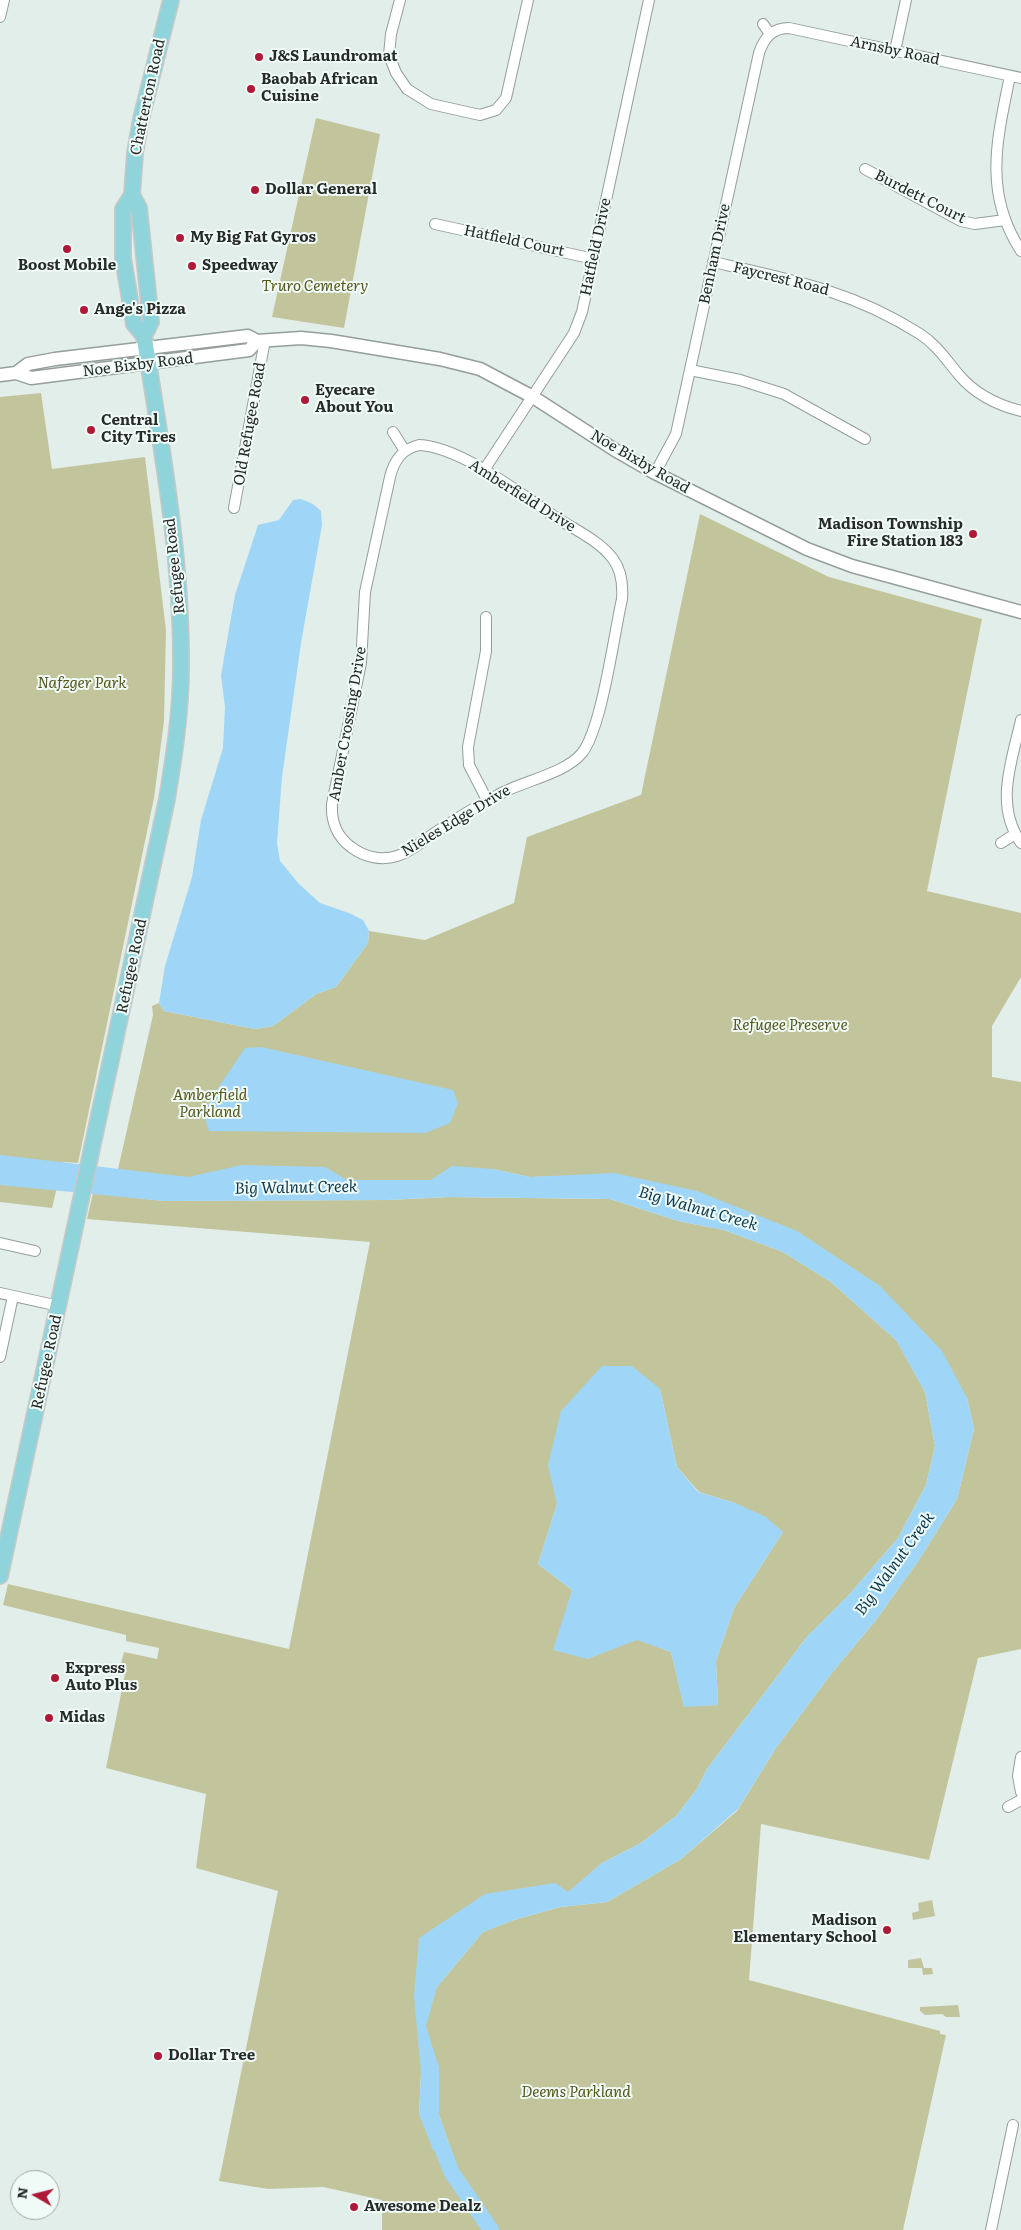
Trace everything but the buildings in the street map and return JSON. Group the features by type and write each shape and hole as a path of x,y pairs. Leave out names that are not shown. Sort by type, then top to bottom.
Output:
{"main road":[{"name":"Chatterton Road","path":"145,342 152,322 139,208 132,195 135,153 140,119 171,0"},
{"name":"Refugee Road","path":"0,1576 4,1537 59,1306 167,800 180,693 181,626 177,573 145,342"}],"street":[{"path":"0,17 4,0"},
{"path":"400,0 390,40 392,65 407,89 424,102 480,115 496,110 504,102 508,93 528,0"},
{"name":"Hatfield Drive","path":"484,470 574,332 582,312 649,0"},
{"path":"895,51 906,0"},
{"path":"763,24 770,34"},
{"name":"Arnsby Road","path":"770,34 783,28 789,28 1021,78"},
{"name":"Benham Drive","path":"655,473 676,434 759,53 763,43 770,34"},
{"path":"1010,76 996,150 995,173 1005,220 1021,251"},
{"name":"Burdett Court","path":"864,169 961,221 974,224 1005,220"},
{"name":"Hatfield Court","path":"435,224 594,258"},
{"name":"Faycrest Road","path":"713,262 803,281 863,302 921,335 948,360 959,375 984,397 1021,411"},
{"name":"Noe Bixby Road","path":"16,373 30,364 145,342 248,336 261,341 314,339 456,363 489,373 533,397 615,450 655,473 785,539 830,558 899,580 1021,612"},
{"name":"Noe Bixby Road","path":"0,375 16,373 31,378 149,364 249,350 261,341"},
{"name":"Old Refugee Road","path":"234,508 261,341"},
{"path":"690,370 740,380 777,392 866,439"},
{"path":"393,432 405,451"},
{"name":"Amberfield Drive","path":"405,451 413,446 426,445 450,452 484,470 600,546 614,560 622,578"},
{"name":"Amber Crossing Drive","path":"352,848 335,827 332,804 361,663 365,592 393,464 405,451"},
{"name":"Nieles Edge Drive","path":"352,848 372,857 397,856 487,800 570,763 585,748 595,726 622,599 622,578"},
{"path":"486,617 486,651 469,737 468,757 474,776 487,800"},
{"path":"1001,843 1018,839 1007,812 1007,788 1021,720"},
{"path":"0,1244 35,1251"},
{"path":"0,1293 59,1306"},
{"path":"0,1356 13,1296"},
{"path":"1021,1757 1018,1776 1021,1792"},
{"path":"1008,1807 1021,1800"},
{"path":"991,2230 1013,2125"}],"green space":[{"name":"Truro Cemetery","path":"316,118 380,134 344,328 272,317"},
{"name":"Nafzger Park","path":"41,393 52,469 145,457 166,630 164,721 154,798 78,1163 63,1162 52,1208 0,1202 0,397"},
{"path":"700,514 829,577 982,619 927,891 1021,913 1021,977 992,1026 992,1077 1021,1082 1021,1649 978,1658 929,1860 761,1824 749,1980 940,2031 940,2034 946,2035 903,2230 382,2230 382,2200 323,2187 268,2189 219,2181 278,1891 196,1868 206,1794 106,1768 126,1669 120,1667 124,1652 157,1659 159,1648 126,1641 126,1635 3,1605 8,1584 289,1649 370,1242 87,1219 93,1193 164,1201 387,1200 449,1197 610,1199 678,1221 724,1230 783,1252 831,1282 897,1341 925,1392 935,1446 926,1485 898,1538 848,1596 806,1638 707,1769 697,1789 676,1816 641,1843 602,1863 568,1893 420,1938 421,2073 419,2114 453,2155 439,2115 439,2068 422,2026 437,1987 483,1932 514,1920 560,1907 607,1902 681,1859 737,1811 776,1748 831,1674 876,1620 919,1560 957,1499 974,1429 967,1398 810,1244 560,1176 530,1177 493,1169 448,1183 116,1178 153,1015 152,1006 159,1003 164,1011 255,1029 273,1026 316,994 336,987 368,943 369,931 425,940 514,903 527,837 641,795","holes":["660,1389 677,1467 699,1492 735,1503 783,1532 734,1608 716,1661 718,1705 684,1706 671,1652 637,1639 587,1659 572,1590 538,1564 557,1504"]},
{"path":"932,1900 935,1916 913,1920 912,1913 919,1911 918,1903"},
{"path":"921,1958 924,1968 932,1968 933,1974 923,1975 922,1968 908,1968 908,1960"},
{"path":"958,2005 960,2017 946,2017 942,2014 925,2015 920,2011 920,2007"}],"water":[{"path":"301,499 313,504 321,511 322,525 301,643 282,777 277,843 280,861 299,884 320,903 363,920 369,931 368,943 336,987 316,994 273,1026 255,1029 164,1011 159,1003 165,966 192,877 201,820 223,748 225,707 221,675 235,595 258,525 279,520 293,500"},
{"path":"261,1047 453,1090 458,1103 450,1123 425,1133 209,1131 204,1115 212,1097 245,1048"},
{"path":"0,1155 188,1177 242,1165 325,1167 347,1180 431,1180 452,1166 493,1169 530,1177 614,1173 697,1191 797,1231 880,1286 942,1351 967,1398 974,1429 957,1499 919,1560 876,1620 831,1674 776,1748 738,1809 681,1859 607,1902 560,1907 514,1920 483,1932 437,1987 426,2026 439,2068 439,2115 453,2155 433,2150 419,2114 421,2073 414,1996 419,1938 485,1894 555,1883 568,1892 602,1863 641,1843 676,1816 697,1789 707,1769 806,1638 848,1596 898,1538 926,1485 935,1446 925,1392 896,1340 831,1282 783,1252 724,1230 678,1221 610,1199 449,1197 387,1200 164,1201 0,1185"},
{"path":"602,1366 632,1366 660,1389 677,1467 698,1492 735,1503 766,1517 783,1532 734,1608 716,1661 718,1705 684,1707 671,1652 637,1640 587,1659 553,1650 572,1590 538,1564 557,1504 548,1465 561,1411"}],"waterway":[{"name":"Big Walnut Creek","path":"436,2133 452,2173 491,2230"}],"place":[{"name":"J&S Laundromat","path":"259,57"},
{"name":"Baobab African Cuisine","path":"251,89"},
{"name":"Dollar General","path":"255,190"},
{"name":"My Big Fat Gyros","path":"180,238"},
{"name":"Boost Mobile","path":"67,249"},
{"name":"Speedway","path":"192,266"},
{"name":"Ange's Pizza","path":"84,310"},
{"name":"Eyecare About You","path":"305,400"},
{"name":"Central City Tires","path":"91,430"},
{"name":"Madison Township Fire Station 183","path":"973,534"},
{"name":"Express Auto Plus","path":"55,1678"},
{"name":"Midas","path":"49,1718"},
{"name":"Madison Elementary School","path":"887,1930"},
{"name":"Dollar Tree","path":"158,2056"},
{"name":"Awesome Dealz","path":"354,2207"}],"park label":[{"name":"Refugee Preserve","path":"790,1026"},
{"name":"Amberfield Parkland","path":"210,1104"},
{"name":"Deems Parkland","path":"576,2093"}]}
